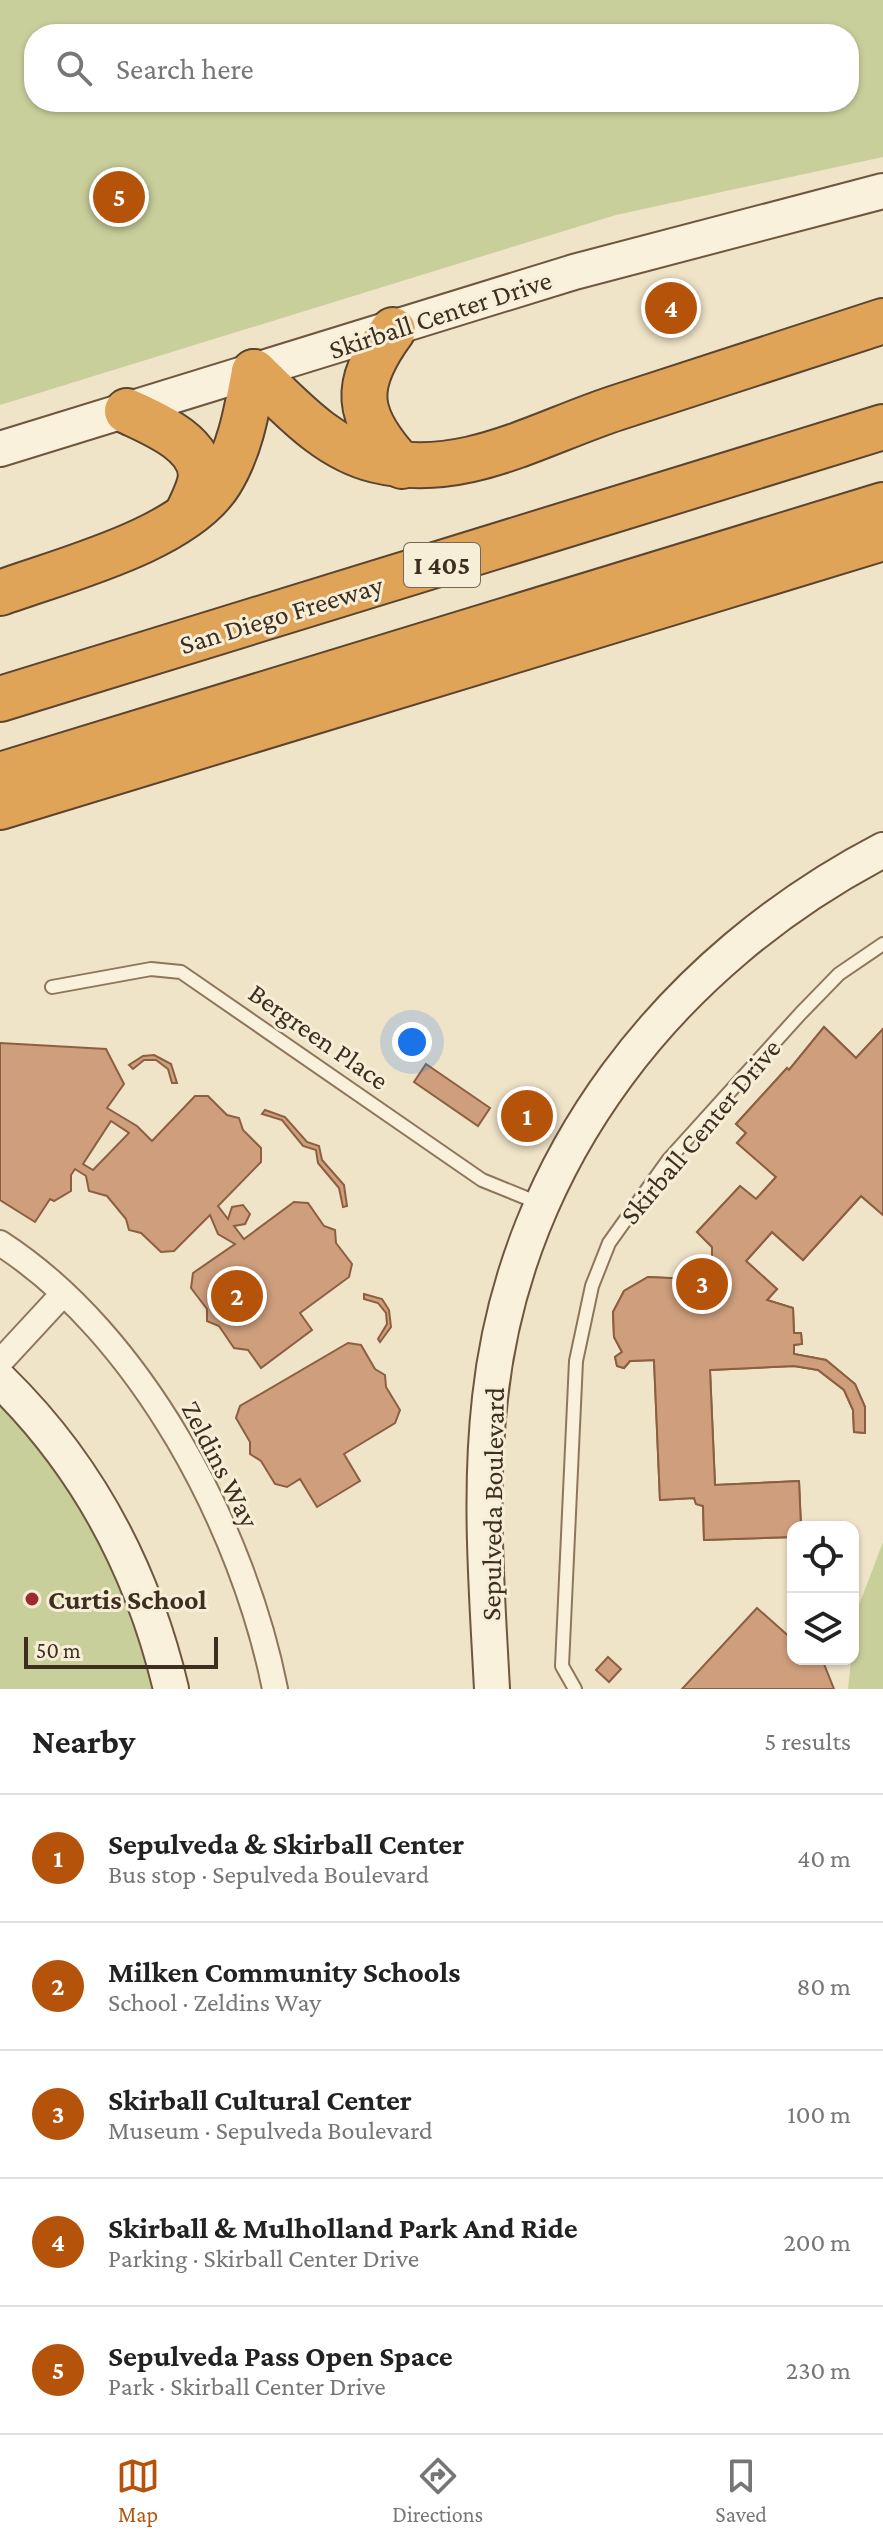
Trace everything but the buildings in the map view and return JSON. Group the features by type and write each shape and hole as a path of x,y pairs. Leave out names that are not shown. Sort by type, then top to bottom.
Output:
{"highway":[{"path":"254,372 331,441 352,453 402,466 441,466 479,458 610,410 883,321"},
{"path":"393,330 369,368 363,400 367,420 380,442 402,466"},
{"path":"0,593 121,550 157,533 188,512 219,484 230,464 244,425 254,372"},
{"path":"127,411 171,435 198,463 201,476 188,512"},
{"name":"San Diego Freeway","path":"0,699 883,427"},
{"path":"0,775 883,505"},
{"path":"0,807 883,538"}],"main road":[{"name":"Skirball Center Drive","path":"0,449 574,272 883,191"},
{"name":"Sepulveda Boulevard","path":"492,1689 485,1536 490,1398 510,1296 541,1204 586,1119 620,1071 696,983 784,908 883,850"},
{"path":"0,1380 50,1433 106,1516 147,1604 171,1689"}],"street":[{"name":"Zeldins Way","path":"0,1243 62,1295 143,1385 197,1472 244,1581 275,1689"},
{"path":"0,1362 62,1295"}],"lane":[{"name":"Skirball Center Drive","path":"575,1689 562,1666 576,1361 592,1286 609,1243 669,1159 801,1013 839,974 883,944"},
{"name":"Bergreen Place","path":"52,987 151,969 181,972 482,1180 541,1204"}],"green space":[{"path":"0,0 883,0 883,157 616,215 0,405"},
{"path":"0,1380 50,1433 171,1689 0,1689"},
{"path":"883,1542 883,1689 848,1689 851,1665 859,1665 859,1605"}],"place":[{"name":"Sepulveda Pass Open Space","path":"119,197"},
{"name":"Skirball & Mulholland Park And Ride","path":"671,308"},
{"name":"Sepulveda & Skirball Center","path":"527,1116"},
{"name":"Skirball Cultural Center","path":"702,1284"},
{"name":"Milken Community Schools","path":"237,1296"},
{"name":"Curtis School","path":"32,1599"}]}
